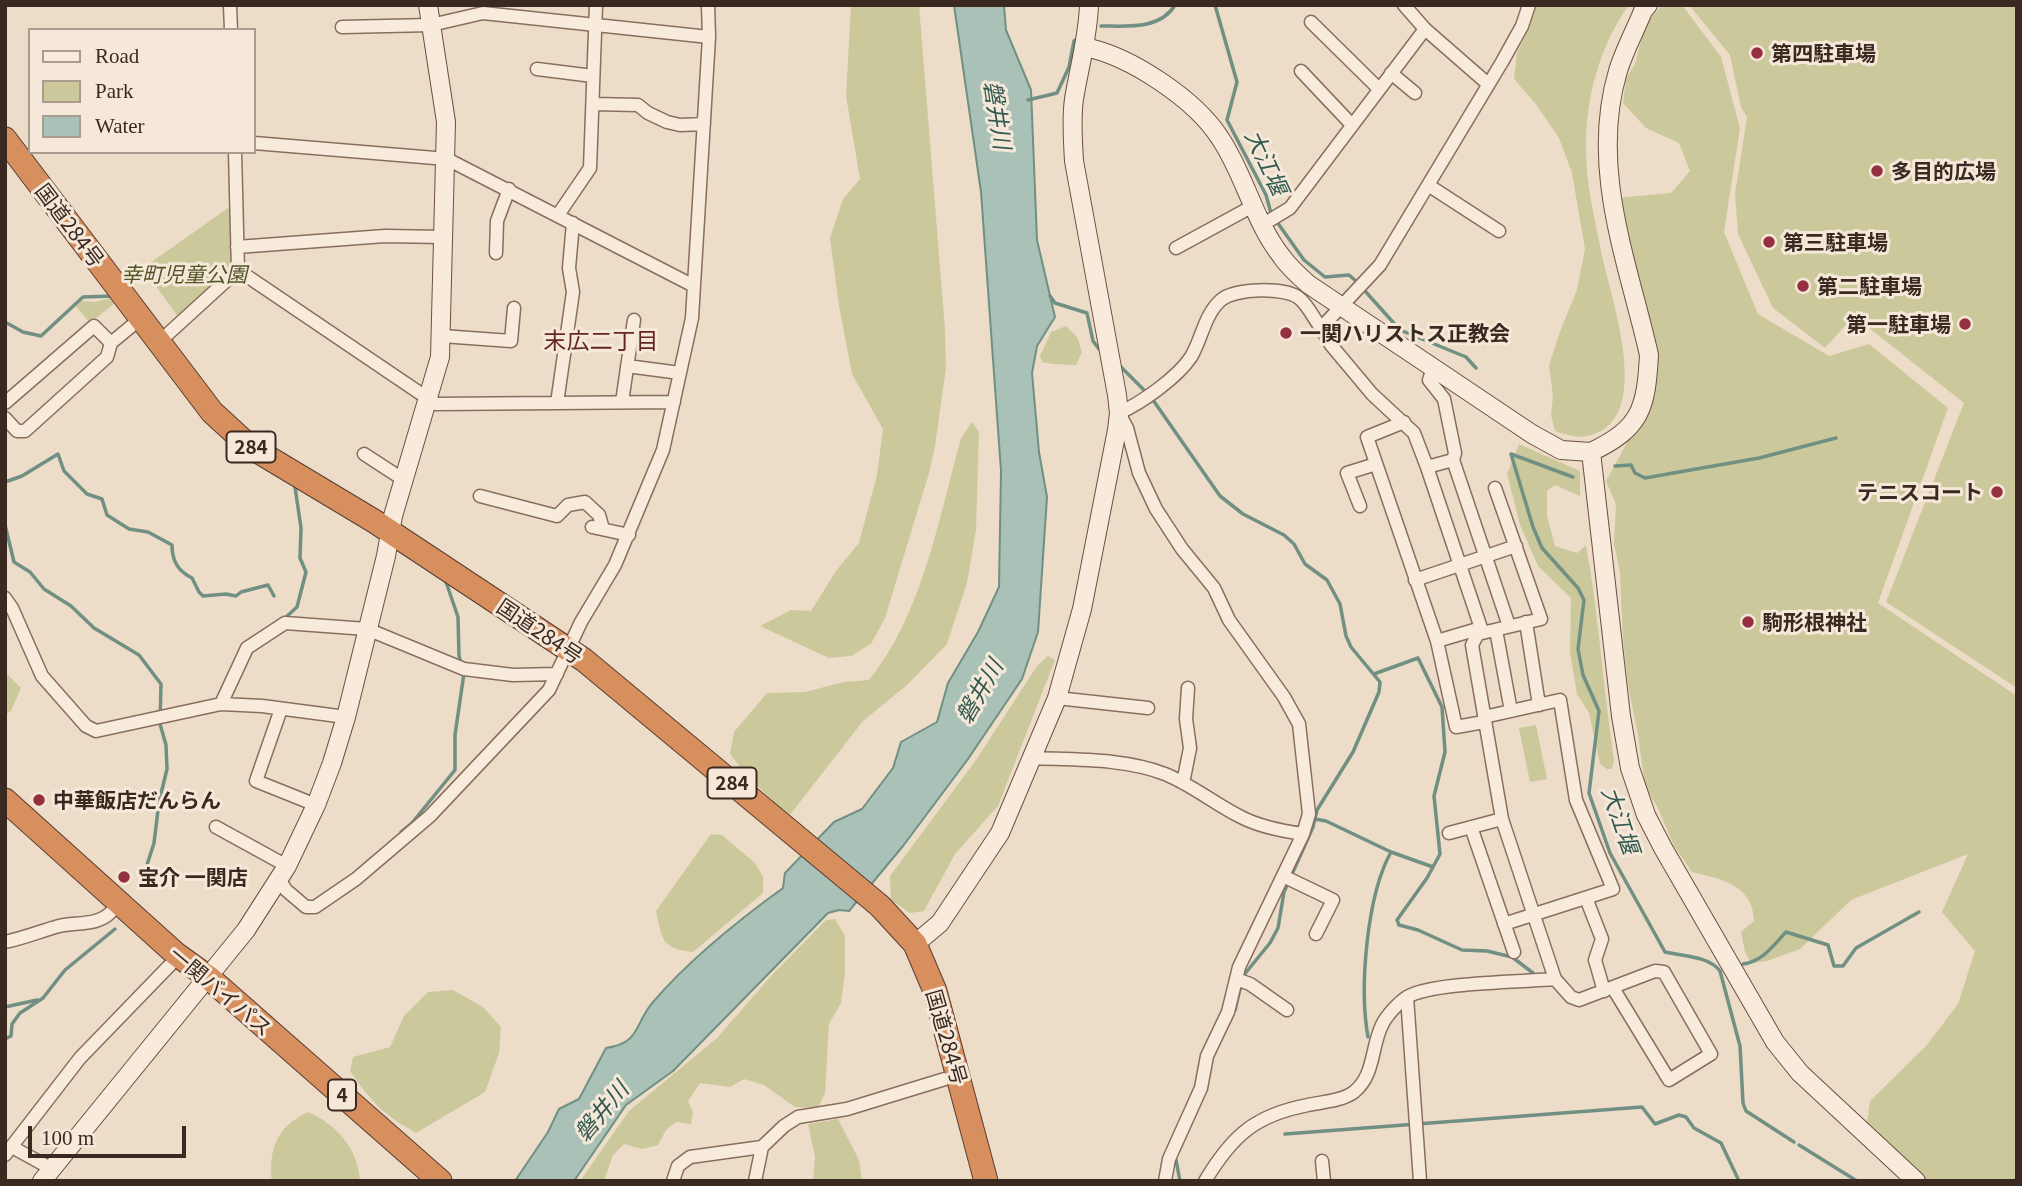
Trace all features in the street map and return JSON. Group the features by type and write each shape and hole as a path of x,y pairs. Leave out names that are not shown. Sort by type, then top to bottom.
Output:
{"highway":[{"name":"国道284号","path":"5,139 212,412 249,446 390,532 577,654 880,906 915,944 935,991 986,1181"},
{"name":"一関バイパス","path":"5,800 176,954 204,983 440,1181"},
{"name":"一関バイパス","path":"5,817 171,964 204,983"},
{"name":"一関バイパス","path":"239,1013 418,1181"}],"street":[{"path":"230,5 231,28"},
{"path":"171,964 80,1058 9,1151 47,1175 246,930 283,873 316,805 346,718 390,532 440,357 446,122 428,5"},
{"path":"558,215 590,168 596,5"},
{"path":"216,827 283,873 286,890 306,907 315,907 356,879 430,816 549,691 557,674 577,654 663,450 692,318 709,37 708,5"},
{"path":"1089,5 1085,47 1073,101 1074,161 1119,413 1127,428 1139,473 1156,509 1182,550 1214,588 1229,620 1284,697 1299,724 1309,814 1303,834 1240,967 1228,1012 1207,1056 1200,1087 1169,1159 1165,1181"},
{"path":"1404,5 1425,29 1488,84"},
{"path":"1321,328 1380,265 1522,26 1529,5"},
{"path":"1085,47 1120,59 1167,88 1207,121 1226,149 1262,225 1281,257 1308,284 1532,434 1561,450 1591,452 1612,442 1629,428 1643,405 1647,384 1649,355 1608,185 1607,130 1618,71 1648,5"},
{"path":"342,27 431,25 482,9 596,26 709,37"},
{"path":"1311,22 1379,89"},
{"path":"1262,225 1290,208 1425,29"},
{"path":"537,69 593,76"},
{"path":"1301,71 1352,125"},
{"path":"1391,73 1415,93"},
{"path":"593,104 638,105 667,122 680,125 704,124"},
{"path":"256,143 447,159 692,285"},
{"path":"235,154 238,270"},
{"path":"1428,185 1499,231"},
{"path":"496,253 497,221 509,189"},
{"path":"1176,248 1253,206"},
{"path":"557,403 573,292 569,268 573,223"},
{"path":"237,247 386,236 444,237"},
{"path":"158,343 238,270"},
{"path":"238,270 436,404 674,402"},
{"path":"1119,413 1131,408 1173,377 1191,357 1204,325 1221,300 1248,290 1286,292 1298,298 1331,345 1372,394 1414,433 1427,467 1480,631 1472,645 1502,819 1555,979 1572,997 1579,1000 1609,989 1655,971 1664,972 1711,1054 1669,1080 1609,989 1595,960 1602,939 1586,898"},
{"path":"442,336 510,341 514,308"},
{"path":"5,418 17,431 25,431 107,357 111,343 140,319"},
{"path":"622,402 634,320"},
{"path":"5,402 94,326 111,343"},
{"path":"627,366 680,373"},
{"path":"1433,368 1429,380 1444,399 1455,453 1453,460 1486,556 1503,628 1511,711"},
{"path":"915,944 940,923 1000,833 1057,698 1082,609 1119,413"},
{"path":"1404,422 1367,437 1437,641 1455,727 1560,700 1576,800 1613,889 1504,924"},
{"path":"1591,452 1621,716 1630,768 1646,815 1775,1042 1800,1073 1916,1181"},
{"path":"364,454 404,480"},
{"path":"1427,467 1453,460"},
{"path":"1360,506 1347,473 1376,464"},
{"path":"1437,641 1541,619 1496,488"},
{"path":"480,496 558,516 568,505 585,502 599,515 598,528 629,535"},
{"path":"1415,580 1516,546"},
{"path":"5,598 42,676 86,726 96,731 221,704 346,718"},
{"path":"1526,622 1539,705"},
{"path":"221,704 247,648 285,623 367,629 464,669 513,675 557,674"},
{"path":"1183,783 1190,748 1186,719 1188,688"},
{"path":"1057,698 1148,708"},
{"path":"281,709 256,781 316,805"},
{"path":"1031,758 1132,764 1183,783 1242,818 1276,830 1303,834"},
{"path":"1449,833 1502,819"},
{"path":"1471,827 1514,952"},
{"path":"1283,876 1333,900 1316,934"},
{"path":"5,942 61,926 92,922 111,912"},
{"path":"1236,979 1250,984 1287,1010"},
{"path":"1205,1181 1222,1153 1241,1133 1259,1121 1284,1110 1334,1100 1353,1092 1369,1075 1374,1046 1383,1022 1407,997 1439,988 1555,979"},
{"path":"1407,997 1420,1181"},
{"path":"673,1181 678,1166 690,1157 761,1147 798,1117 847,1109 958,1075"},
{"path":"755,1181 761,1147"},
{"path":"1322,1161 1324,1181"}],"green space":[{"path":"851,5 919,5 946,368 929,473 885,618 871,644 851,656 829,658 760,626 791,610 811,611 836,571 859,543 877,475 883,429 852,374 830,238 843,199 860,179 846,96"},
{"path":"1536,5 1629,5 1609,38 1602,56 1591,94 1586,132 1587,175 1622,344 1625,372 1623,396 1616,417 1601,431 1584,437 1555,431 1551,415 1553,396 1549,365 1577,290 1585,249 1572,173 1559,138 1535,103 1514,79 1517,53 1528,31"},
{"path":"1662,5 1682,5 1721,57 1740,128 1724,232 1758,314 1829,356 1869,344 1948,408 1878,603 2017,696 2017,1181 1923,1181 1866,1130 1870,1101 1926,1046 1958,1004 1975,951 1942,912 1968,854 1851,900 1800,949 1767,961 1751,963 1745,952 1741,932 1754,921 1748,899 1733,885 1692,872 1674,846 1658,808 1645,787 1623,639 1620,572 1614,544 1616,504 1606,481 1652,397 1658,348 1633,272 1616,198 1671,193 1690,171 1679,143 1646,128 1623,103 1626,79 1635,64 1645,25"},
{"path":"1689,5 2017,5 2017,688 1886,602 1964,403 1854,316 1825,348 1773,308 1738,234 1735,194 1747,117 1741,107 1730,55"},
{"name":"幸町児童公園","path":"231,206 230,272 179,318 143,268"},
{"path":"111,298 115,303 90,323 76,306 82,301 95,302"},
{"path":"1066,326 1077,337 1082,352 1076,365 1042,362 1040,356 1051,332"},
{"path":"972,422 979,432 976,530 967,583 947,644 907,685 863,721 789,816 748,777 730,754 734,732 767,693 805,692 844,682 869,680 903,626 916,596 961,438"},
{"path":"1519,444 1580,471 1580,496 1555,485 1547,491 1547,516 1555,546 1577,553 1586,545 1614,760 1612,769 1600,764 1589,713 1577,694 1570,652 1571,598 1538,566 1520,525 1507,474"},
{"path":"1048,656 1055,660 998,806 955,854 924,911 910,913 891,900 890,876 976,760 1037,666"},
{"path":"5,675 21,688 11,711 5,715"},
{"path":"1536,725 1547,779 1530,782 1519,728"},
{"path":"711,834 722,835 755,863 763,877 763,893 693,952 682,951 665,941 656,911"},
{"path":"835,919 845,936 845,973 841,1003 829,1024 825,1093 818,1108 795,1107 764,1085 744,1079 730,1087 700,1083 688,1101 693,1112 691,1124 676,1122 666,1130 658,1145 642,1149 624,1144 613,1155 604,1181 580,1181 629,1111 717,1038 772,975 826,920"},
{"path":"453,990 483,1007 501,1027 499,1053 485,1092 416,1133 386,1113 365,1092 350,1071 353,1057 390,1047 404,1016 428,992"},
{"path":"308,1112 328,1124 344,1139 355,1158 360,1181 272,1181 272,1158 277,1139 289,1124"},
{"path":"838,1119 859,1160 862,1181 813,1181 815,1157 808,1124"}],"water":[{"name":"磐井川","path":"954,5 1004,5 1006,30 1031,90 1037,240 1055,317 1037,346 1032,373 1039,452 1047,497 1038,632 1022,679 968,759 903,846 849,911 828,913 673,1071 626,1105 574,1181 515,1181 548,1132 559,1109 579,1099 606,1048 625,1042 631,1037 653,1002 682,971 731,928 783,888 785,873 834,822 862,809 893,768 901,742 937,722 948,683 978,632 999,587 1001,471 981,192"}],"waterway":[{"name":"大江堰","path":"1101,26 1152,23 1169,13 1175,5"},
{"name":"大江堰","path":"1215,5 1237,82 1227,120 1266,195 1271,213"},
{"name":"大江堰","path":"1028,100 1057,93 1069,67 1074,41 1077,39"},
{"name":"大江堰","path":"1277,222 1304,260 1325,277 1349,275 1356,281"},
{"name":"大江堰","path":"1365,291 1400,330 1466,357 1476,368"},
{"path":"5,322 23,332 41,336 83,297 113,296"},
{"path":"1050,296 1055,303 1087,313 1093,341 1102,353"},
{"path":"1118,364 1146,392"},
{"path":"1153,400 1220,496 1243,514 1284,535 1294,544 1305,564 1327,580 1340,604 1346,636 1351,647 1380,682 1379,692 1353,752 1317,810 1313,827 1284,892 1278,928 1270,943 1243,976 1235,1010"},
{"path":"1615,466 1631,465 1635,473 1645,478 1759,458 1836,438"},
{"path":"5,482 22,476 58,454 64,471 87,494 102,499 107,515 129,529 148,532 172,545 177,565 192,578 203,596 236,596 241,592 268,585 274,596"},
{"name":"大江堰","path":"1511,454 1542,548 1578,588 1584,600 1578,649 1583,675 1599,711 1589,793 1610,853 1665,952 1702,959 1720,971 1740,1046 1743,1103 1746,1111 1794,1142"},
{"path":"1511,454 1573,477"},
{"path":"285,618 297,607 306,572 300,558 301,528 295,487"},
{"path":"5,525 14,562 30,572 44,589 71,606 94,628 139,655 161,684 160,724 166,745 167,769 159,802 154,843 146,868"},
{"path":"446,582 458,617 459,656 462,666"},
{"path":"1374,674 1418,658 1442,707 1445,752 1434,796 1440,854 1427,878 1397,920 1399,925 1418,930 1462,950 1487,951 1512,957 1533,973"},
{"path":"401,832 412,823 455,770 455,735 464,673"},
{"path":"1315,819 1326,821 1391,852 1433,867"},
{"path":"1368,1037 1364,993 1367,942 1376,892 1391,852"},
{"path":"1743,964 1762,956 1786,932 1828,945 1834,966 1843,966 1856,948 1919,912"},
{"path":"5,1039 11,1036 12,1024 20,1013 43,998 65,970 115,929"},
{"path":"5,1007 37,1000"},
{"path":"1285,1134 1642,1107 1655,1124 1679,1115 1686,1117 1694,1128 1721,1143 1739,1181"},
{"name":"大江堰","path":"1799,1145 1857,1181"},
{"path":"1175,1155 1180,1181"}],"place":[{"name":"第四駐車場","path":"1757,53"},
{"name":"多目的広場","path":"1877,171"},
{"name":"第三駐車場","path":"1769,242"},
{"name":"第二駐車場","path":"1803,286"},
{"name":"第一駐車場","path":"1965,324"},
{"name":"一関ハリストス正教会","path":"1286,333"},
{"name":"テニスコート","path":"1997,492"},
{"name":"駒形根神社","path":"1748,622"},
{"name":"中華飯店だんらん","path":"39,800"},
{"name":"宝介 一関店","path":"124,877"}],"district":[{"name":"末広二丁目","path":"601,340"}]}
